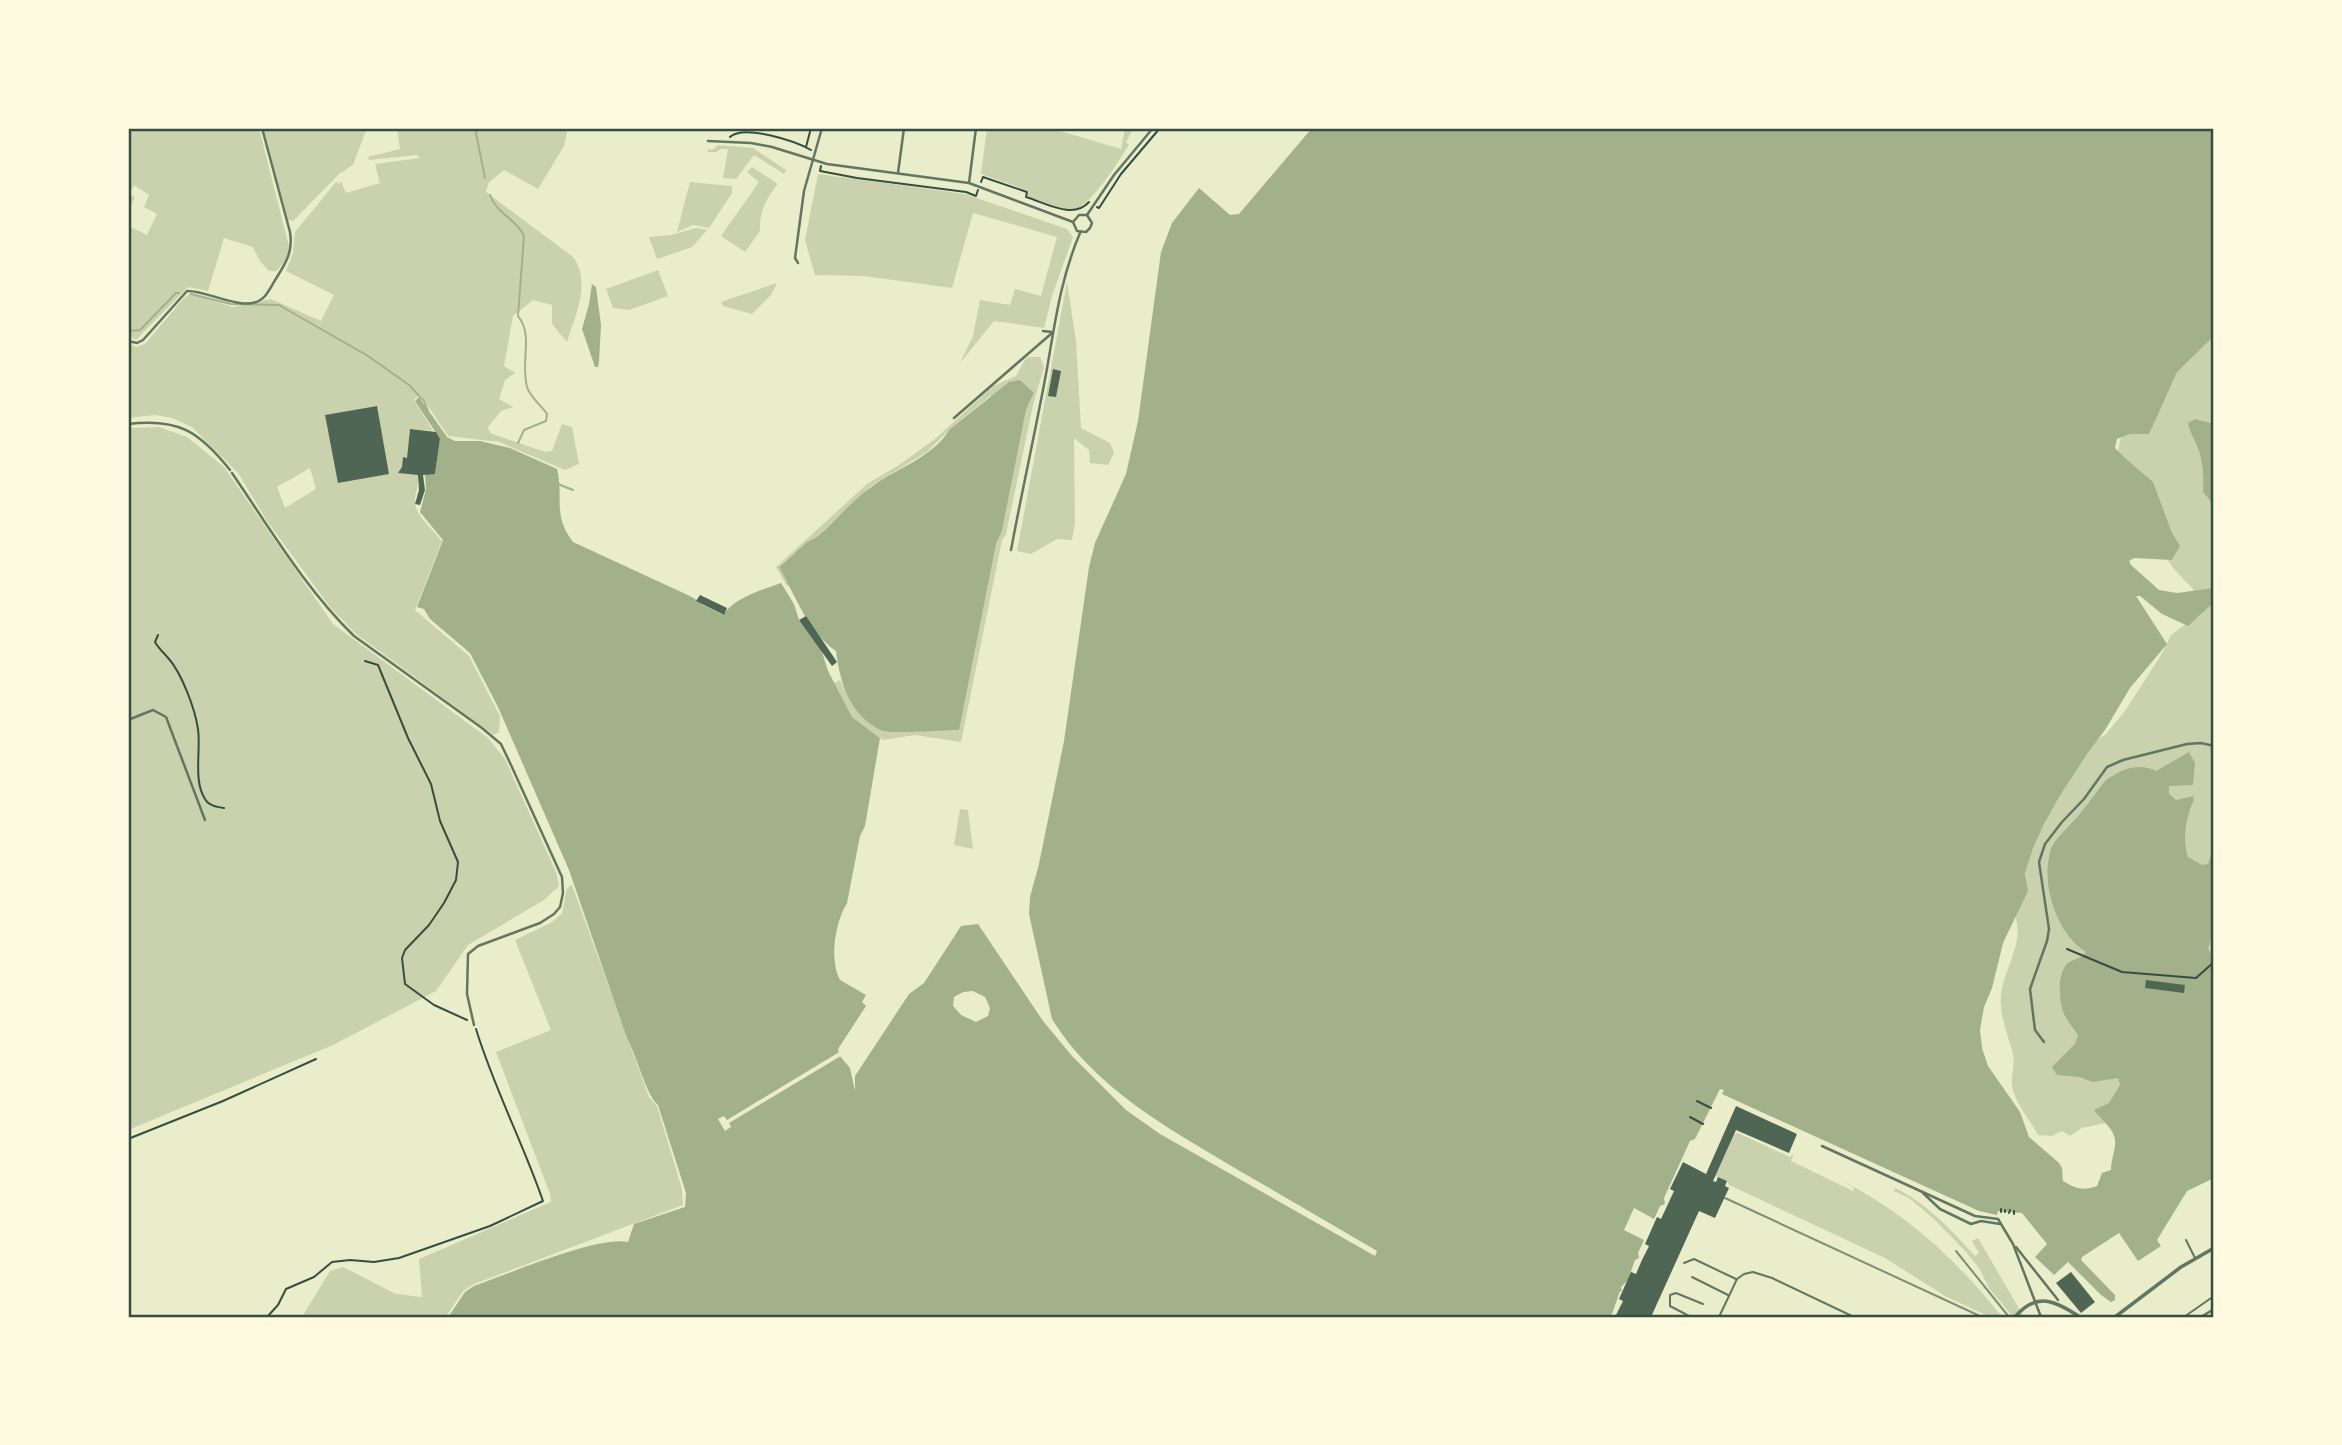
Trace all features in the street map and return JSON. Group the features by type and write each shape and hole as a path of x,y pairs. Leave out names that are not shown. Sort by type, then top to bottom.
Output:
{"street":[{"path":"128,341 136,343 143,340 187,291 197,290 236,303 250,303 264,298 288,260 292,244 290,232 262,128"},
{"path":"798,263 795,258 799,222 822,128"},
{"path":"898,173 904,128"},
{"path":"969,183 976,128"},
{"path":"1087,215 1114,175 1153,128"},
{"path":"708,141 772,147 822,163 969,183 1073,222"},
{"path":"1073,222 1079,215 1087,215"},
{"path":"1080,233 1086,232 1092,223 1087,215"},
{"path":"1073,222 1080,233"},
{"path":"1011,550 1062,281 1080,233"},
{"path":"1043,331 1052,332"},
{"path":"954,418 1052,332"},
{"path":"128,424 164,422 184,429 217,454 295,567 336,619 354,636 482,727 501,744 562,877 563,893 560,907 540,923 478,946 468,954 467,994 474,1025"},
{"path":"128,720 153,710 166,717 205,820"},
{"path":"2044,1042 2035,1030 2030,989 2049,929 2039,862 2045,845 2084,799 2107,766 2188,744 2214,746"},
{"path":"1822,1146 1975,1216 1998,1219 2013,1244 2058,1300"},
{"path":"1920,1190 1940,1209 1972,1224 1981,1221 2001,1224"},
{"path":"2013,1244 2041,1317"},
{"path":"2115,1317 2123,1315 2161,1281 2214,1248"},
{"path":"2015,1317 2024,1308 2042,1300 2051,1301 2078,1317"},
{"path":"2201,1317 2214,1309"}],"lane":[{"path":"2186,1240 2195,1259"},
{"path":"1684,1264 1686,1260 1694,1259 1737,1279"},
{"path":"1719,1317 1737,1279 1747,1273 1762,1274 1854,1317"},
{"path":"1692,1277 1729,1296"},
{"path":"1691,1317 1670,1306 1670,1295 1676,1293 1703,1304"},
{"path":"2184,1317 2214,1296"}],"path":[{"path":"806,147 811,128"},
{"path":"822,163 820,171 966,192 976,196 983,177 1027,192 1026,197 1070,212 1084,207 1088,202 1099,208 1121,174 1160,128"},
{"path":"726,141 734,133 746,131 816,152"},
{"path":"158,635 155,642 170,660 182,682 198,726 198,776 205,800 224,808"},
{"path":"267,1317 278,1305 286,1289 314,1277 332,1262 374,1262 399,1258 490,1226 544,1200 483,1054 474,1025 463,1016 434,1005 405,984 402,958 405,950 429,925 444,903 456,880 458,862 440,821 431,784 408,738 386,682 378,665 365,661"},
{"path":"2067,949 2122,972 2196,978 2214,962"},
{"path":"128,1139 223,1101 316,1059"},
{"path":"1697,1101 1711,1108"},
{"path":"1690,1117 1703,1124"}],"shaded area":[{"path":"128,128 259,128 289,247 287,257 277,271 269,271 253,247 224,238 208,291 188,287 136,340 128,335 128,226 147,235 157,214 144,207 149,195 134,185 129,194 135,197 128,213"},
{"path":"263,128 367,128 353,165 339,174 293,221 288,220"},
{"path":"397,128 568,128 564,146 538,189 504,170 489,182 486,192 573,257 579,267 582,288 567,342 552,324 552,305 533,300 513,316 504,366 515,373 505,380 499,399 513,407 501,411 488,427 490,433 545,452 552,451 562,424 572,427 579,464 565,470 499,442 448,436 420,394 414,400 433,431 410,429 407,458 399,473 418,475 416,508 442,541 415,610 469,656 500,716 499,732 494,735 356,634 330,607 267,521 238,473 192,427 172,418 155,415 128,418 128,343 136,347 145,344 191,293 233,307 271,299 321,321 334,295 286,271 293,253 295,232 336,182 339,184 341,181 346,193 380,183 375,164 420,158 417,155 369,160 368,157 400,149","holes":["376,406 389,473 339,483 325,416","310,468 316,489 285,508 277,487"]},
{"path":"987,128 1050,128 1121,149 1125,128 1134,128 1126,142 1129,145 1103,184 1086,202 1070,210 1027,196 1029,191 981,174"},
{"path":"1312,128 2214,128 2214,336 2177,372 2149,434 2130,434 2117,439 2115,448 2153,482 2172,533 2180,546 2172,560 2134,558 2129,561 2131,565 2159,590 2177,593 2214,588 2214,602 2188,626 2162,614 2140,596 2136,596 2167,644 2130,688 2044,824 2025,873 2028,891 2003,943 1980,1030 1988,1066 2020,1112 2029,1137 2059,1163 2063,1181 2080,1188 2097,1186 2102,1173 2111,1170 2115,1140 2094,1110 2109,1103 2120,1085 2118,1078 2093,1082 2079,1077 2057,1075 2052,1067 2075,1044 2078,1035 2063,1011 2060,997 2062,974 2068,963 2086,952 2066,933 2053,906 2049,892 2048,862 2056,841 2105,781 2129,768 2143,767 2156,771 2189,752 2195,763 2193,785 2169,786 2169,794 2176,800 2193,796 2186,828 2188,857 2202,865 2208,864 2214,848 2214,929 2208,949 2214,958 2214,1178 2187,1191 2157,1240 2161,1246 2138,1261 2119,1233 2082,1257 2081,1260 2115,1295 2115,1300 2111,1302 2101,1295 2068,1262 2054,1275 2035,1257 2047,1244 2022,1213 1998,1211 1997,1215 1979,1211 1722,1094 1724,1090 1720,1089 1695,1139 1690,1141 1664,1198 1665,1204 1660,1206 1654,1219 1634,1208 1624,1230 1644,1240 1638,1253 1639,1258 1635,1260 1628,1280 1621,1287 1622,1292 1620,1291 1612,1314 1607,1317 444,1317 449,1316 465,1292 474,1286 574,1250 628,1242 634,1224 685,1207 686,1193 658,1105 650,1093 627,1038 569,870 498,707 470,653 430,619 424,609 417,607 443,540 420,512 426,489 425,474 435,474 440,439 415,401 419,397 447,437 455,441 480,441 510,448 557,469 561,514 573,542 692,597 723,615 741,599 781,583 794,604 799,620 821,649 828,671 852,717 880,738 865,826 860,836 834,952 840,980 866,995 862,1002 866,1006 838,1049 839,1053 727,1121 719,1119 725,1130 728,1123 840,1056 850,1068 855,1091 855,1076 909,994 924,983 961,926 978,924 1043,1021 1072,1056 1126,1110 1160,1134 1375,1256 1377,1251 1161,1123 1112,1087 1090,1066 1052,1019 1029,914 1030,897 1064,741 1089,567 1095,543 1126,474 1138,421 1161,252 1172,223 1199,188 1230,215 1239,214","holes":["973,991 985,997 990,1008 988,1016 976,1022 961,1015 953,1006 954,997 963,992"]},
{"path":"718,145 753,148 786,170 784,174 754,155 736,179 723,178 728,149 708,152 708,149 712,150"},
{"path":"752,167 778,184 764,206 760,231 745,252 721,236 759,182 747,172"},
{"path":"818,174 965,194 1067,229 1073,237 1044,328 994,321 960,363 973,336 980,300 1010,305 1015,289 1041,296 1057,237 973,213 952,288 864,276 815,275 805,240"},
{"path":"690,182 732,186 732,193 709,228 693,225 677,232"},
{"path":"696,228 707,230 692,247 657,259 649,237 671,235"},
{"path":"658,270 668,296 629,310 613,308 606,289"},
{"path":"1067,282 1076,341 1081,428 1110,443 1114,453 1108,465 1090,463 1089,450 1074,438 1075,523 1072,540 1057,539 1031,554 1017,551"},
{"path":"777,283 771,295 752,314 723,306 721,302"},
{"path":"592,284 596,287 601,325 598,367 595,367 582,329"},
{"path":"2214,299 2214,994 2118,1078 2120,1085 2106,1123 2082,1128 2070,1136 2062,1131 2052,1136 2038,1135 2014,1092 2013,1054 2001,1011 2003,985 2016,945 2015,916 2025,891 2026,880 2026,874 2013,865 2088,745 2105,735 2125,711 2171,635 2186,624 2194,598 2193,589 2174,569 2154,541 2116,459 2123,428"},
{"path":"1028,357 1040,357 1044,367 1033,405 1006,534 1002,540 961,742 915,735 883,740 852,717 834,683 840,680 856,710 885,732 913,730 1002,531 1026,410 1034,394 990,396 927,452 871,486 817,537 779,566 790,586 787,586 776,567 867,484 935,439 993,386 1016,376"},
{"path":"1020,380 1034,393 1026,410 1002,531 996,544 959,730 883,731 862,717 855,708 840,675 836,651 810,623 779,567 807,542 817,537 866,491 925,454 949,430 1009,382"},
{"path":"2195,419 2214,424 2214,505 2203,492 2198,447 2188,423"},
{"path":"159,427 187,437 224,467 333,624 488,738 505,759 556,872 559,886 544,900 468,945 436,991 333,1045 128,1130 128,428"},
{"path":"960,809 968,810 973,849 954,845"},
{"path":"572,885 649,1097 657,1106 682,1189 683,1205 474,1284 463,1291 447,1315 302,1317 330,1271 343,1267 396,1294 422,1297 419,1259 551,1202 496,1052 551,1030 515,940 552,922 562,913 567,888"},
{"path":"1738,1133 1790,1157 1794,1154 1791,1161 1853,1191 1854,1188 1845,1182 1890,1209 1950,1258 2002,1317 1990,1317 1945,1296 1885,1258 1715,1176 1734,1135"},
{"path":"1895,1188 1907,1194 1948,1227 1975,1256 1979,1253 1972,1241 1978,1238 2024,1317 2013,1317 1989,1288 1979,1268 1966,1252 1933,1218 1909,1198 1894,1191"}],"pier":[{"path":"841,1051 844,1054 729,1123 731,1127 725,1131 718,1119 724,1116 727,1120"}],"building":[{"path":"1053,369 1061,371 1056,397 1048,396"},
{"path":"377,406 389,474 338,483 325,415"},
{"path":"410,429 436,432 440,439 435,474 423,475 425,490 420,505 415,504 419,490 418,475 398,473 403,457 407,458"},
{"path":"700,595 727,608 724,615 696,601"},
{"path":"806,616 837,662 832,666 799,620"},
{"path":"2146,980 2185,985 2184,993 2145,988"},
{"path":"1736,1106 1797,1134 1789,1153 1736,1130 1713,1181 1716,1182 1718,1177 1727,1181 1725,1186 1729,1188 1715,1218 1699,1211 1651,1317 1615,1317 1623,1301 1619,1299 1631,1272 1636,1274 1649,1246 1645,1244 1657,1217 1661,1219 1674,1191 1670,1189 1683,1162 1706,1174"},
{"path":"2071,1272 2095,1302 2081,1313 2056,1283"}],"waterway":[{"path":"475,128 485,178"},
{"path":"490,195 497,208 524,236 518,316 523,324 526,340 525,377 528,391 547,414 546,421 524,430 518,443"},
{"path":"128,331 140,330 179,293"},
{"path":"191,294 231,304 279,305 368,356 409,385 424,401 428,411"},
{"path":"558,484 573,490"}],"railway":[{"path":"1725,1198 1982,1317"},
{"path":"1956,1251 2009,1317"}]}
